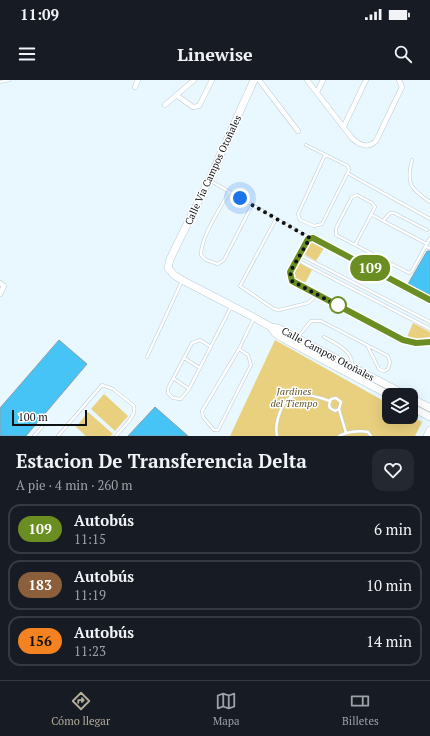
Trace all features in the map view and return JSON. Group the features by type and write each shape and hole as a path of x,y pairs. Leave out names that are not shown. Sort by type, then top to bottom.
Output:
{"street":[{"path":"135,87 138,80"},
{"path":"165,105 194,80"},
{"path":"176,95 193,107 199,106 212,80"},
{"name":"Calle Vía Campos Otoñales","path":"170,259 209,180 254,80"},
{"path":"259,80 298,131"},
{"path":"307,80 359,144 366,146 374,143 402,87 399,80"},
{"path":"317,92 323,80"},
{"path":"344,126 366,80"},
{"name":"Calle Campos Otoñales","path":"170,259 168,265 170,272 182,280 271,327 275,333 354,367 393,388"},
{"path":"0,294 2,284"},
{"name":"Calle Campos Otoñales","path":"296,341 350,374 382,391"},
{"path":"418,402 430,408"},
{"path":"418,411 430,417"},
{"path":"427,436 430,430"}],"lane":[{"path":"0,82 9,80"},
{"path":"306,145 348,166 349,174 322,224 314,226 300,220 297,216 325,155"},
{"path":"412,160 409,173 410,185 415,191 430,202"},
{"path":"349,174 430,219"},
{"path":"209,180 310,238 430,300"},
{"path":"229,192 203,245 201,255 206,260 218,264 224,260 252,205"},
{"path":"355,245 375,208 374,204 360,196 352,197 335,233 355,245 408,273 412,271 430,238"},
{"path":"384,221 390,213 394,213 427,230"},
{"path":"372,215 430,248"},
{"path":"276,219 240,286 274,309 278,310 308,303 318,294"},
{"path":"310,238 290,272 290,278 292,281 403,340 416,343 430,342"},
{"path":"300,255 430,322"},
{"path":"297,260 430,329"},
{"path":"147,357 182,280"},
{"path":"211,346 203,341 197,340 192,344 172,378 168,391 170,396 177,400 181,399 189,389 232,306"},
{"path":"239,349 248,355 251,366 218,430 214,430 203,417 202,411 239,349 254,318"},
{"path":"296,341 307,324 317,320 388,356 390,362 388,369 384,371 379,370 368,347"},
{"path":"324,337 349,353 354,367 350,374"},
{"path":"184,358 200,368"},
{"path":"172,378 189,389"},
{"path":"58,436 102,385 114,389 134,406 135,409 133,414 116,436"},
{"path":"277,436 276,425 284,402 288,398 297,395 307,395 330,401 333,398 338,399 341,404 339,409 346,433"},
{"path":"330,401 329,406 332,410 339,409"},
{"path":"34,436 42,427"},
{"path":"339,436 346,433 366,431 371,436"}],"green space":[{"path":"312,242 324,248 316,261 304,254"},
{"path":"299,263 312,270 305,283 294,278 293,271"},
{"path":"413,323 430,332 430,337 413,339 407,337"},
{"name":"Jardines del Tiempo","path":"275,340 382,400 382,424 418,424 418,420 422,422 415,436 230,436"},
{"path":"104,394 128,416 115,431 91,409"},
{"path":"88,412 113,434 110,436 86,436 76,427"}],"building":[{"path":"427,251 430,251 430,295 408,284"},
{"path":"59,340 87,364 26,436 0,436 0,408"},
{"path":"155,407 188,436 128,436"}],"bus line":[{"name":"109","path":"430,300 313,238 308,239 290,272 290,278 292,281 403,340 416,343 430,342"}],"route":[{"path":"240,198 310,238 308,239 290,272 290,278 292,281 342,308 338,305"}]}
